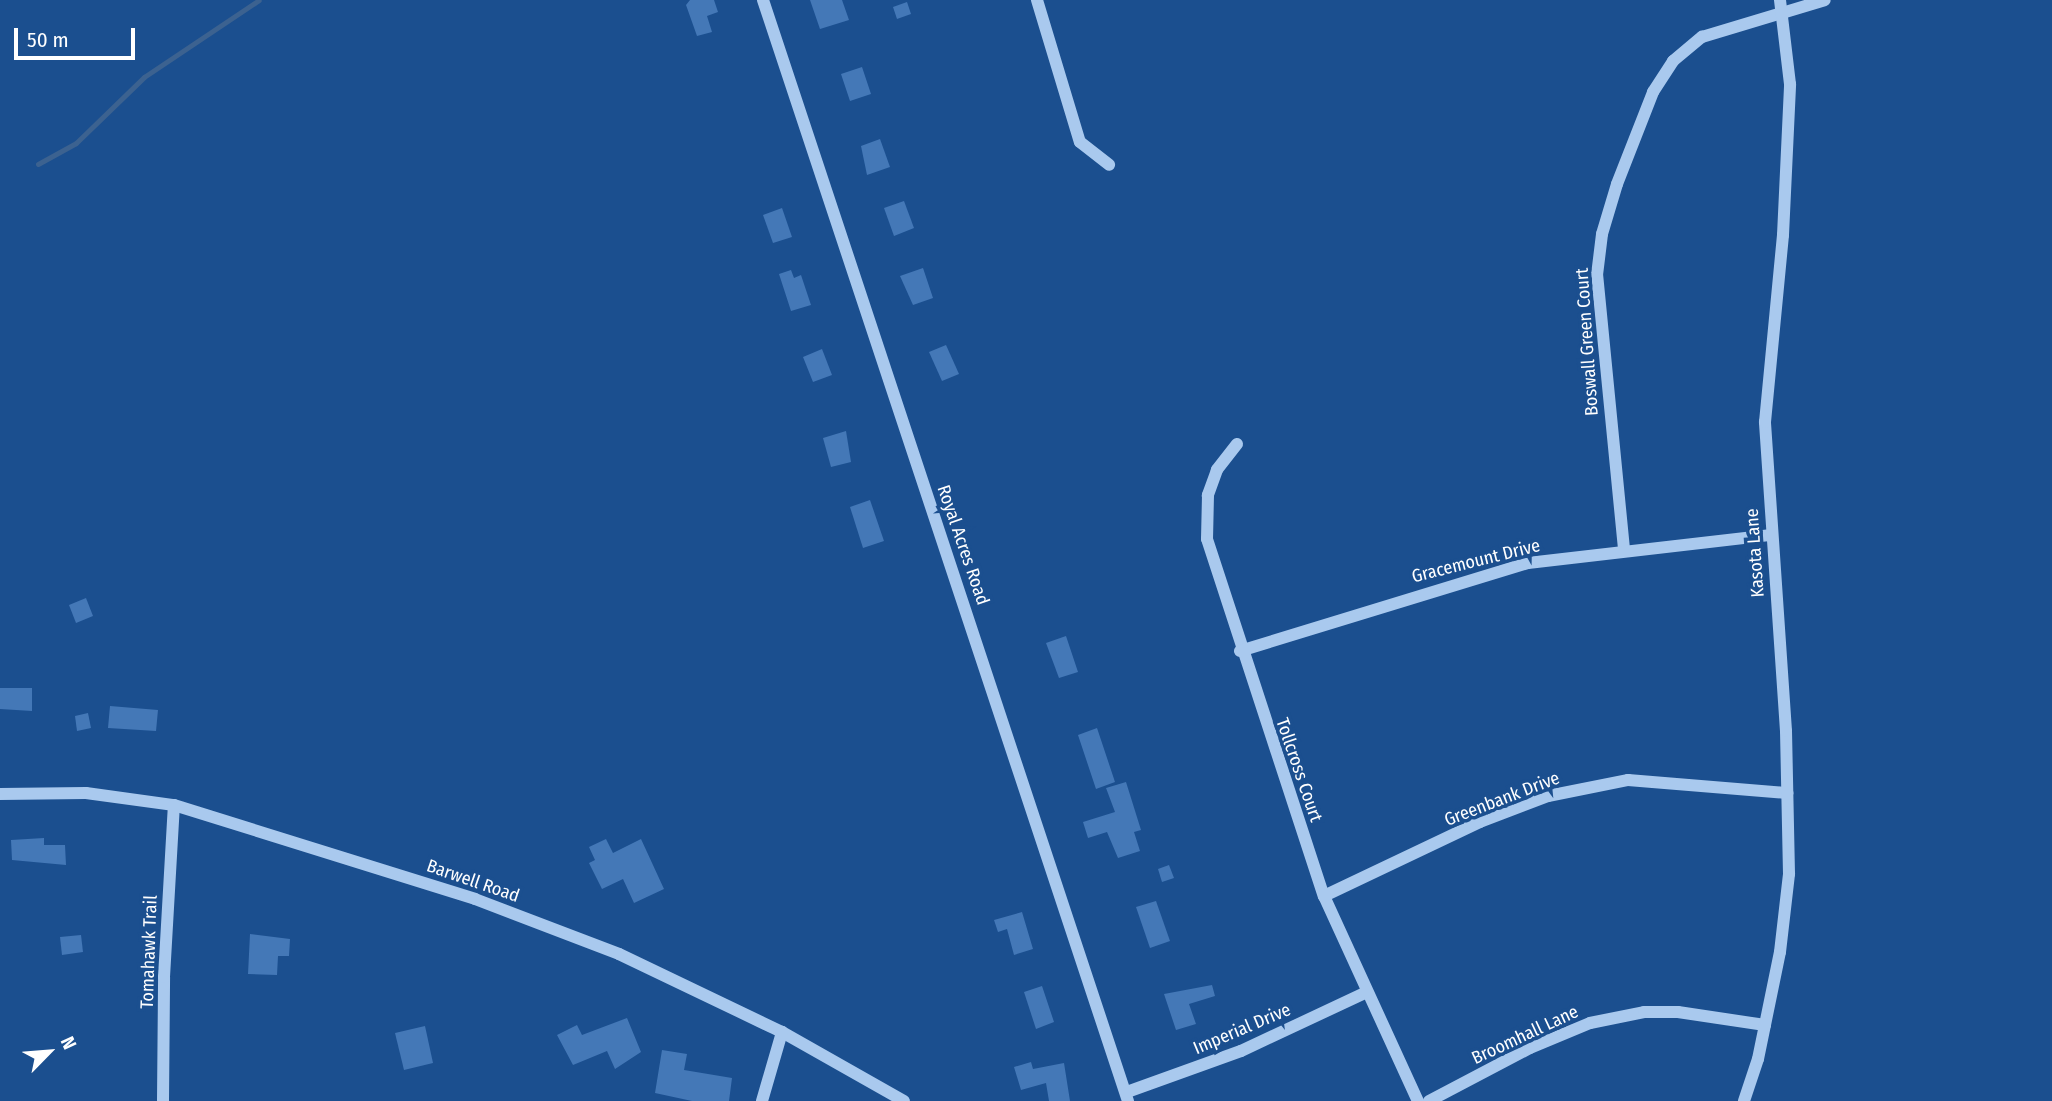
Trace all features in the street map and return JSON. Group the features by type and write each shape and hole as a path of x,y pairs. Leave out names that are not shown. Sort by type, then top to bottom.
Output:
{"street":[{"name":"Royal Acres Road","path":"763,0 1128,1096"},
{"path":"1037,0 1080,142 1109,165"},
{"name":"Boswall Green Court","path":"1624,549 1597,275 1602,234 1639,125 1673,61 1702,37 1781,6 1825,0"},
{"name":"Kasota Lane","path":"1744,1101 1765,1025 1789,874 1787,793 1765,422 1783,235 1790,84 1781,6"},
{"name":"Tollcross Court","path":"1237,444 1217,470 1204,514 1207,539 1240,651 1324,896 1418,1101"},
{"name":"Gracemount Drive","path":"1240,651 1528,563 1624,549 1770,535"},
{"name":"Greenbank Drive","path":"1324,896 1480,822 1548,796 1628,780 1787,793"},
{"name":"Barwell Road","path":"0,794 86,793 174,804 475,899 619,954 782,1032 904,1101"},
{"name":"Tomahawk Trail","path":"163,1101 164,977 174,804"},
{"name":"Imperial Drive","path":"1128,1096 1241,1051 1367,992"},
{"name":"Broomhall Lane","path":"1429,1101 1590,1023 1667,1012 1765,1025"},
{"path":"762,1101 782,1032"}],"building":[{"path":"690,0 714,0 718,12 707,16 712,32 697,36 686,5"},
{"path":"810,0 842,0 849,20 820,29"},
{"path":"907,2 911,14 897,19 893,7"},
{"path":"862,67 871,94 850,101 841,74"},
{"path":"880,139 890,167 867,175 861,146"},
{"path":"904,201 914,228 894,236 884,208"},
{"path":"782,208 792,237 773,243 763,215"},
{"path":"923,268 933,298 913,305 900,276"},
{"path":"791,270 794,278 801,275 811,305 791,311 779,274"},
{"path":"946,345 959,374 942,381 929,352"},
{"path":"822,349 832,375 813,382 803,357"},
{"path":"846,431 851,462 831,467 823,438"},
{"path":"870,500 884,541 863,548 850,507"},
{"path":"86,598 93,616 76,623 69,605"},
{"path":"1066,636 1078,672 1059,678 1046,643"},
{"path":"0,688 32,688 32,711 0,709"},
{"path":"110,706 158,710 156,731 108,728"},
{"path":"88,713 91,728 77,731 75,716"},
{"path":"1097,728 1115,782 1096,789 1078,735"},
{"path":"1126,782 1141,830 1134,832 1140,851 1118,858 1107,832 1088,838 1083,822 1115,812 1106,788"},
{"path":"44,838 44,845 65,845 66,865 12,860 11,840"},
{"path":"606,839 613,853 641,839 664,889 634,903 623,879 602,889 589,863 595,860 589,847"},
{"path":"1169,865 1174,878 1162,882 1158,869"},
{"path":"1156,901 1170,941 1150,948 1136,907"},
{"path":"1022,912 1033,949 1014,955 1007,929 998,932 994,920"},
{"path":"250,934 290,939 289,956 278,956 277,975 248,974"},
{"path":"81,935 83,952 62,955 60,937"},
{"path":"1212,985 1215,996 1189,1004 1196,1024 1176,1030 1164,994"},
{"path":"1042,986 1054,1022 1036,1029 1024,992"},
{"path":"627,1018 641,1052 615,1069 607,1051 573,1065 557,1035 577,1025 582,1035"},
{"path":"425,1026 433,1063 404,1070 395,1033"},
{"path":"662,1050 687,1054 684,1070 732,1078 729,1101 692,1101 655,1093"},
{"path":"1031,1062 1033,1069 1064,1063 1070,1101 1049,1101 1046,1083 1021,1090 1014,1067"}],"waterway":[{"path":"38,164 76,143 144,77 259,0"}]}
